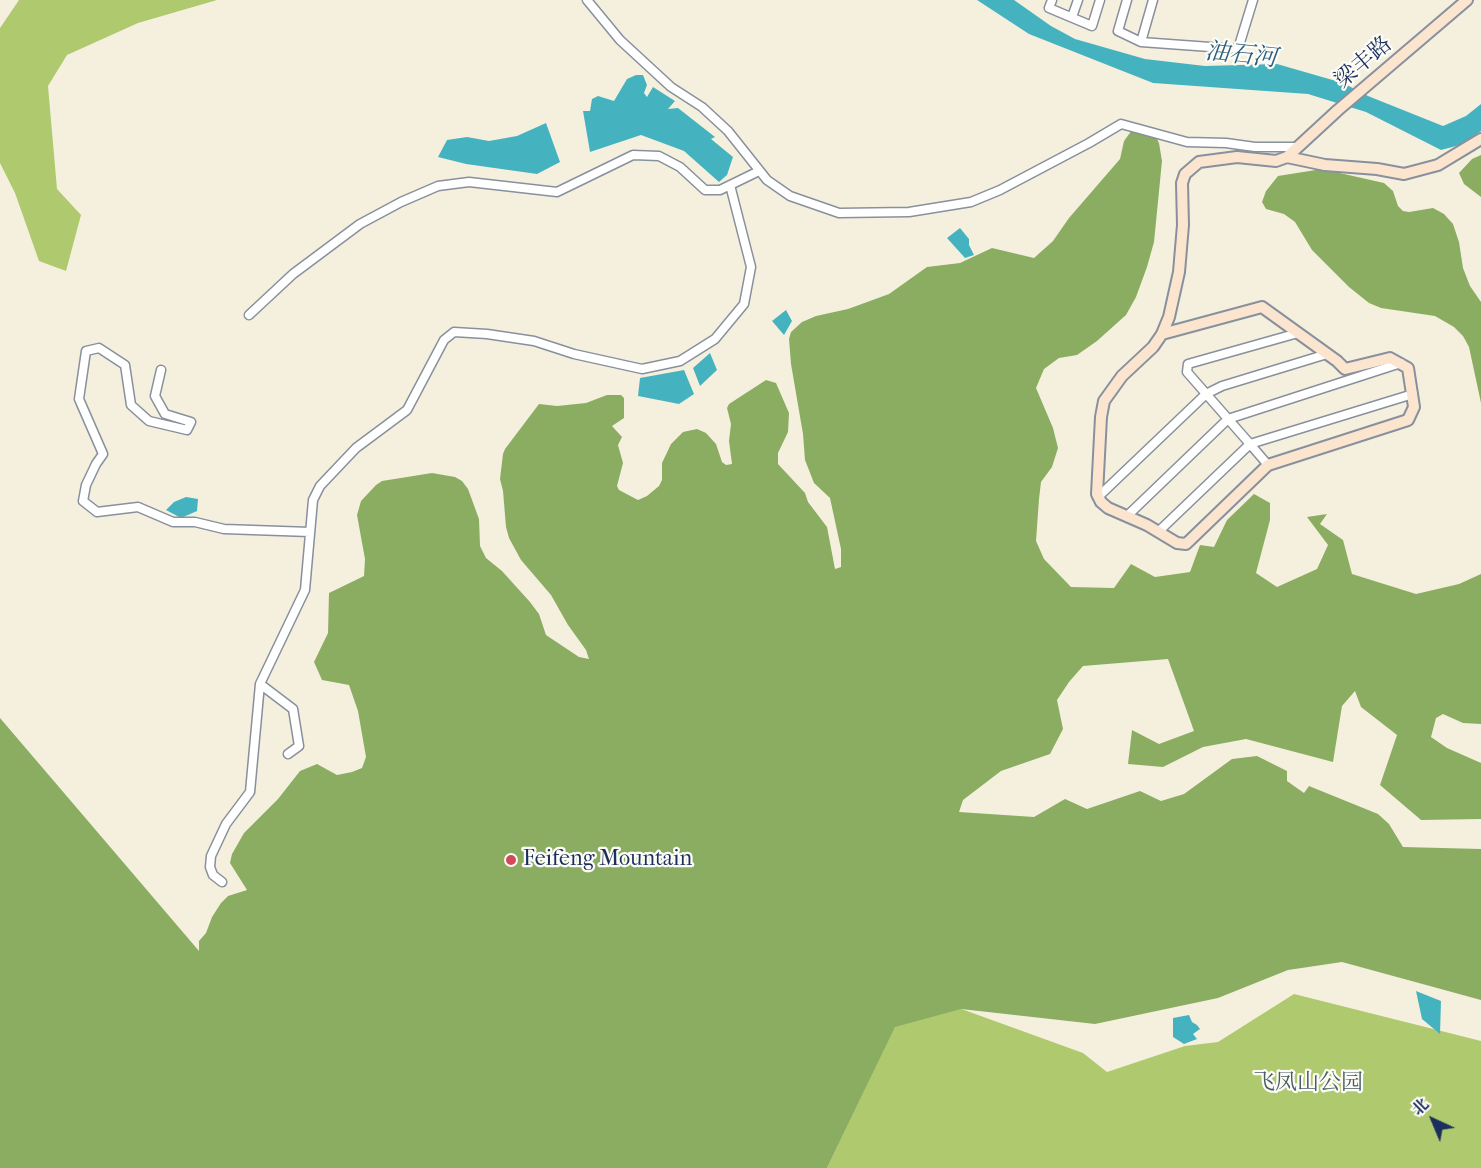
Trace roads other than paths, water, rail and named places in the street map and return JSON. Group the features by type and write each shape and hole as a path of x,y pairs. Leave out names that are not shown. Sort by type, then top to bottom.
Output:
{"street":[{"path":"587,0 620,40 671,87 702,107 728,131 767,180 790,196 839,213 909,212 970,202 1089,143 1121,124 1187,142 1226,143 1267,148 1297,147"},
{"path":"1052,0 1049,8 1092,26 1100,0"},
{"path":"1072,17 1078,0"},
{"path":"1127,0 1118,31 1141,42 1238,49 1253,0"},
{"path":"1141,42 1153,0"},
{"name":"梁丰路","path":"1287,157 1467,0"},
{"path":"1162,334 1262,307 1345,369 1390,358 1401,363 1408,368 1413,394 1414,407 1408,420 1268,465 1186,544 1177,543 1108,508 1098,497 1101,417 1104,401 1122,376 1153,347 1162,334 1169,317 1179,272 1183,225 1182,183 1185,174 1199,162 1237,157 1276,161 1287,157 1325,165 1377,169 1404,174 1438,165 1481,139"},
{"path":"249,315 293,274 360,224 400,202 438,186 470,182 557,192 633,155 659,156 680,167 705,190 720,190 759,171"},
{"path":"222,882 213,875 210,867 211,856 226,824 249,792 260,684 305,590 313,500 320,486 356,448 407,410 444,340 454,332 534,341 574,354 642,369 680,361 716,339 744,304 751,267 730,185"},
{"path":"1268,465 1187,372 1188,364 1298,333"},
{"path":"161,370 155,396 165,414 191,422 187,430 149,421 131,405 125,365 99,348 86,351 79,399 103,454 86,485 83,501 97,512 138,507 173,522 195,522 224,529 310,532"},
{"path":"1098,497 1206,394 1222,386 1327,354"},
{"path":"1127,516 1228,419 1401,363"},
{"path":"1158,532 1250,444 1413,394"},
{"path":"260,684 293,709 299,746 288,754"}],"water":[{"path":"977,0 1014,0 1051,26 1075,39 1145,59 1205,66 1277,64 1343,83 1368,96 1443,126 1466,116 1481,104 1481,131 1460,145 1441,150 1366,112 1308,94 1153,83 1029,34"},
{"path":"643,75 647,85 644,93 647,97 653,87 675,101 668,109 678,108 715,137 711,139 733,157 727,175 719,182 684,151 641,135 590,152 583,111 590,111 592,99 598,96 614,101 627,79"},
{"path":"546,123 560,162 537,174 466,164 438,157 447,140 467,137 489,141 517,136"},
{"path":"960,228 969,239 974,255 965,258 947,238"},
{"path":"786,310 792,321 784,335 772,321"},
{"path":"710,353 717,370 700,386 693,368"},
{"path":"684,370 694,394 679,404 638,396 640,378"},
{"path":"186,497 198,499 197,511 181,518 166,510 174,502"},
{"path":"1416,991 1441,1001 1440,1034 1422,1019"},
{"path":"1189,1015 1192,1022 1200,1029 1193,1034 1197,1039 1184,1044 1173,1037 1173,1018"}],"place":[{"name":"Feifeng Mountain","path":"511,860"}],"water label":[{"name":"油石河","path":"1241,56"}],"park label":[{"name":"飞凤山公园","path":"1308,1084"}]}
